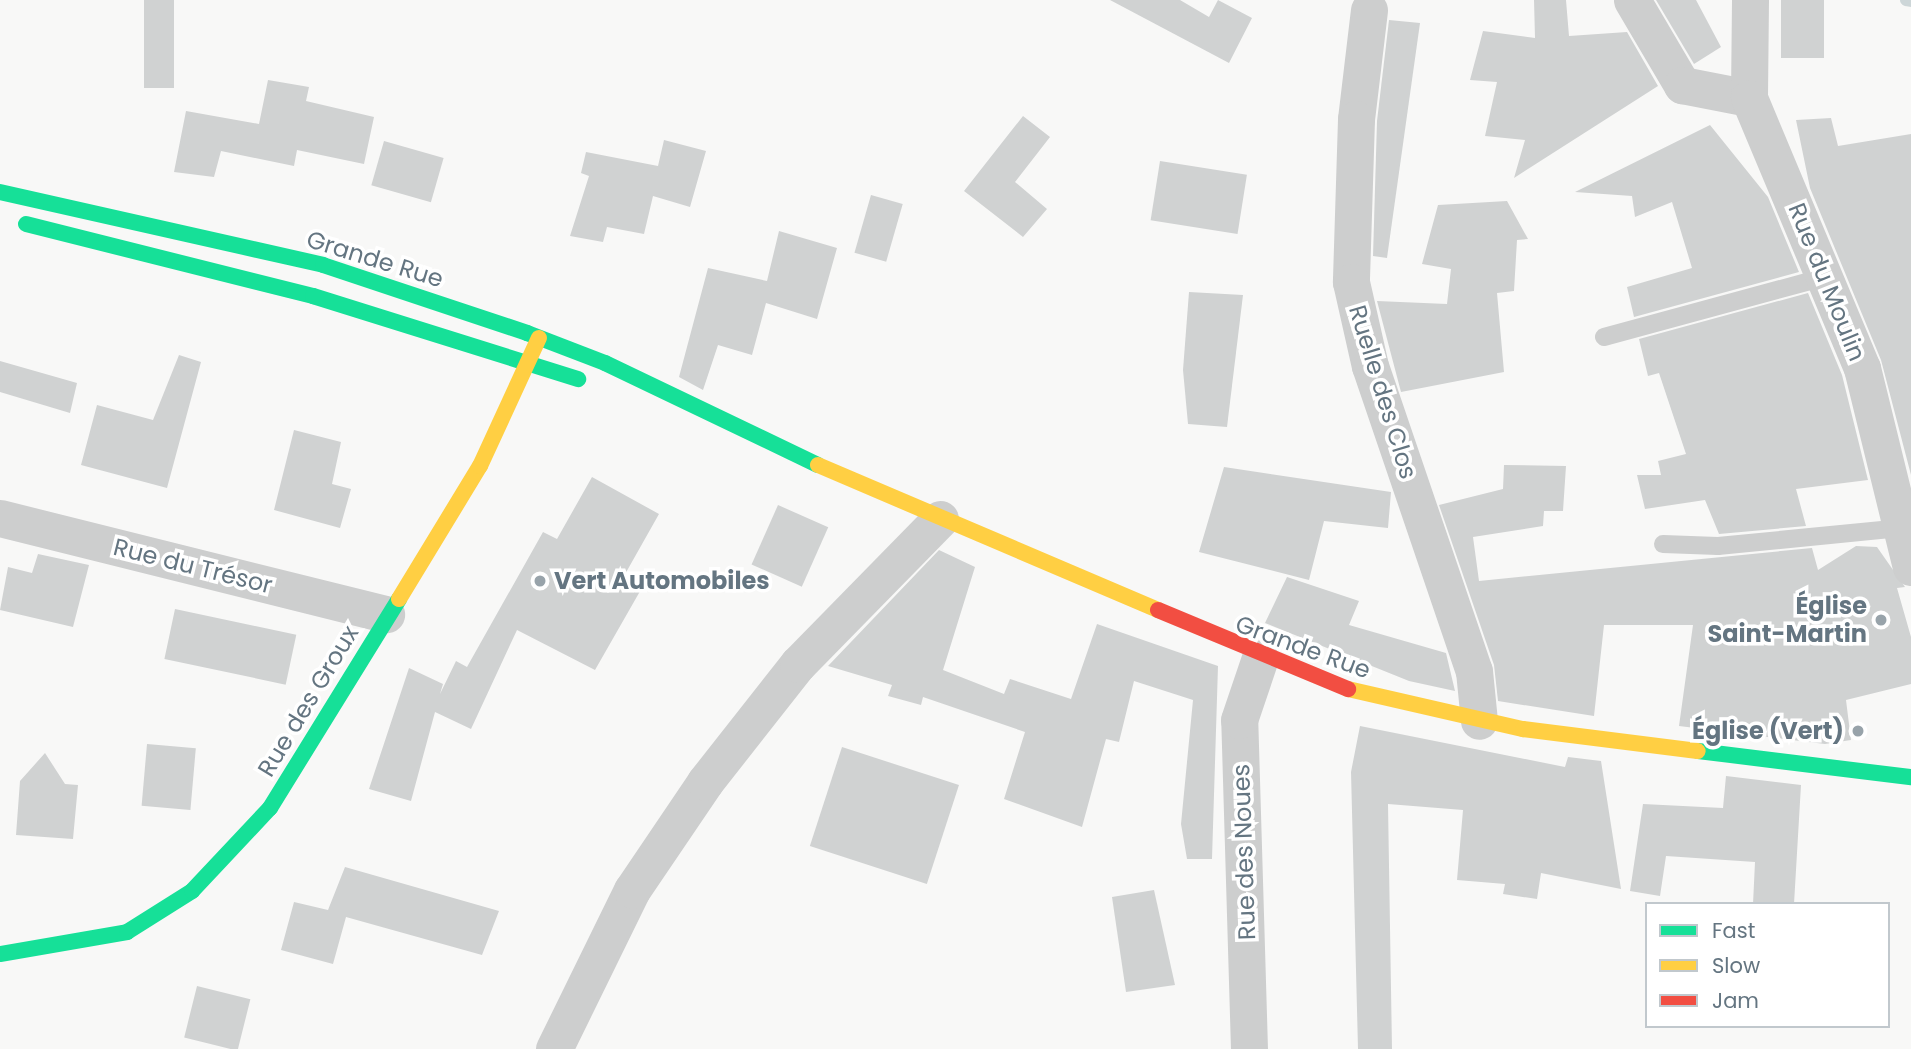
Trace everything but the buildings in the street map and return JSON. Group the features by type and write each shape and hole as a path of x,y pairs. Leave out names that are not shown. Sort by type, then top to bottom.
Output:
{"main road":[{"name":"Grande Rue","path":"0,192 323,265 540,338 719,423 1260,658 1338,687 1479,721 1712,757 1911,777"},
{"path":"11,220 313,296 598,385"},
{"name":"Rue des Groux","path":"0,954 127,932 192,891 270,808 386,614 480,466 540,338"},
{"name":"Grande Rue","path":"622,393 719,423"}],"street":[{"path":"1632,0 1682,85 1749,98"},
{"name":"Rue du Moulin","path":"1750,0 1749,98 1862,368 1911,567"},
{"name":"Ruelle des Clos","path":"1369,10 1356,118 1351,282 1370,366 1474,671 1479,721"},
{"name":"Rue du Trésor","path":"0,518 386,614"},
{"path":"554,1049 632,890 705,782 798,664 940,519"},
{"name":"Rue des Noues","path":"1249,1049 1240,720 1260,658"}],"lane":[{"path":"1604,337 1825,277"},
{"path":"1662,544 1718,545 1900,528"}],"waterway":[{"path":"1906,0 1911,1"}],"traffic: fast":[{"path":"0,192 323,265 527,333 605,363 818,465"},
{"path":"26,224 313,296 578,379"},
{"path":"0,954 127,932 192,891 270,808 399,599"},
{"path":"1698,751 1911,777"}],"traffic: slow":[{"path":"399,599 480,466 539,338"},
{"path":"818,465 1158,610"},
{"path":"1348,689 1523,729 1698,751"}],"traffic: jam":[{"path":"1158,610 1348,689"}],"place":[{"name":"Vert Automobiles","path":"540,581"},
{"name":"Église Saint-Martin","path":"1881,620"},
{"name":"Église (Vert)","path":"1858,731"}]}
